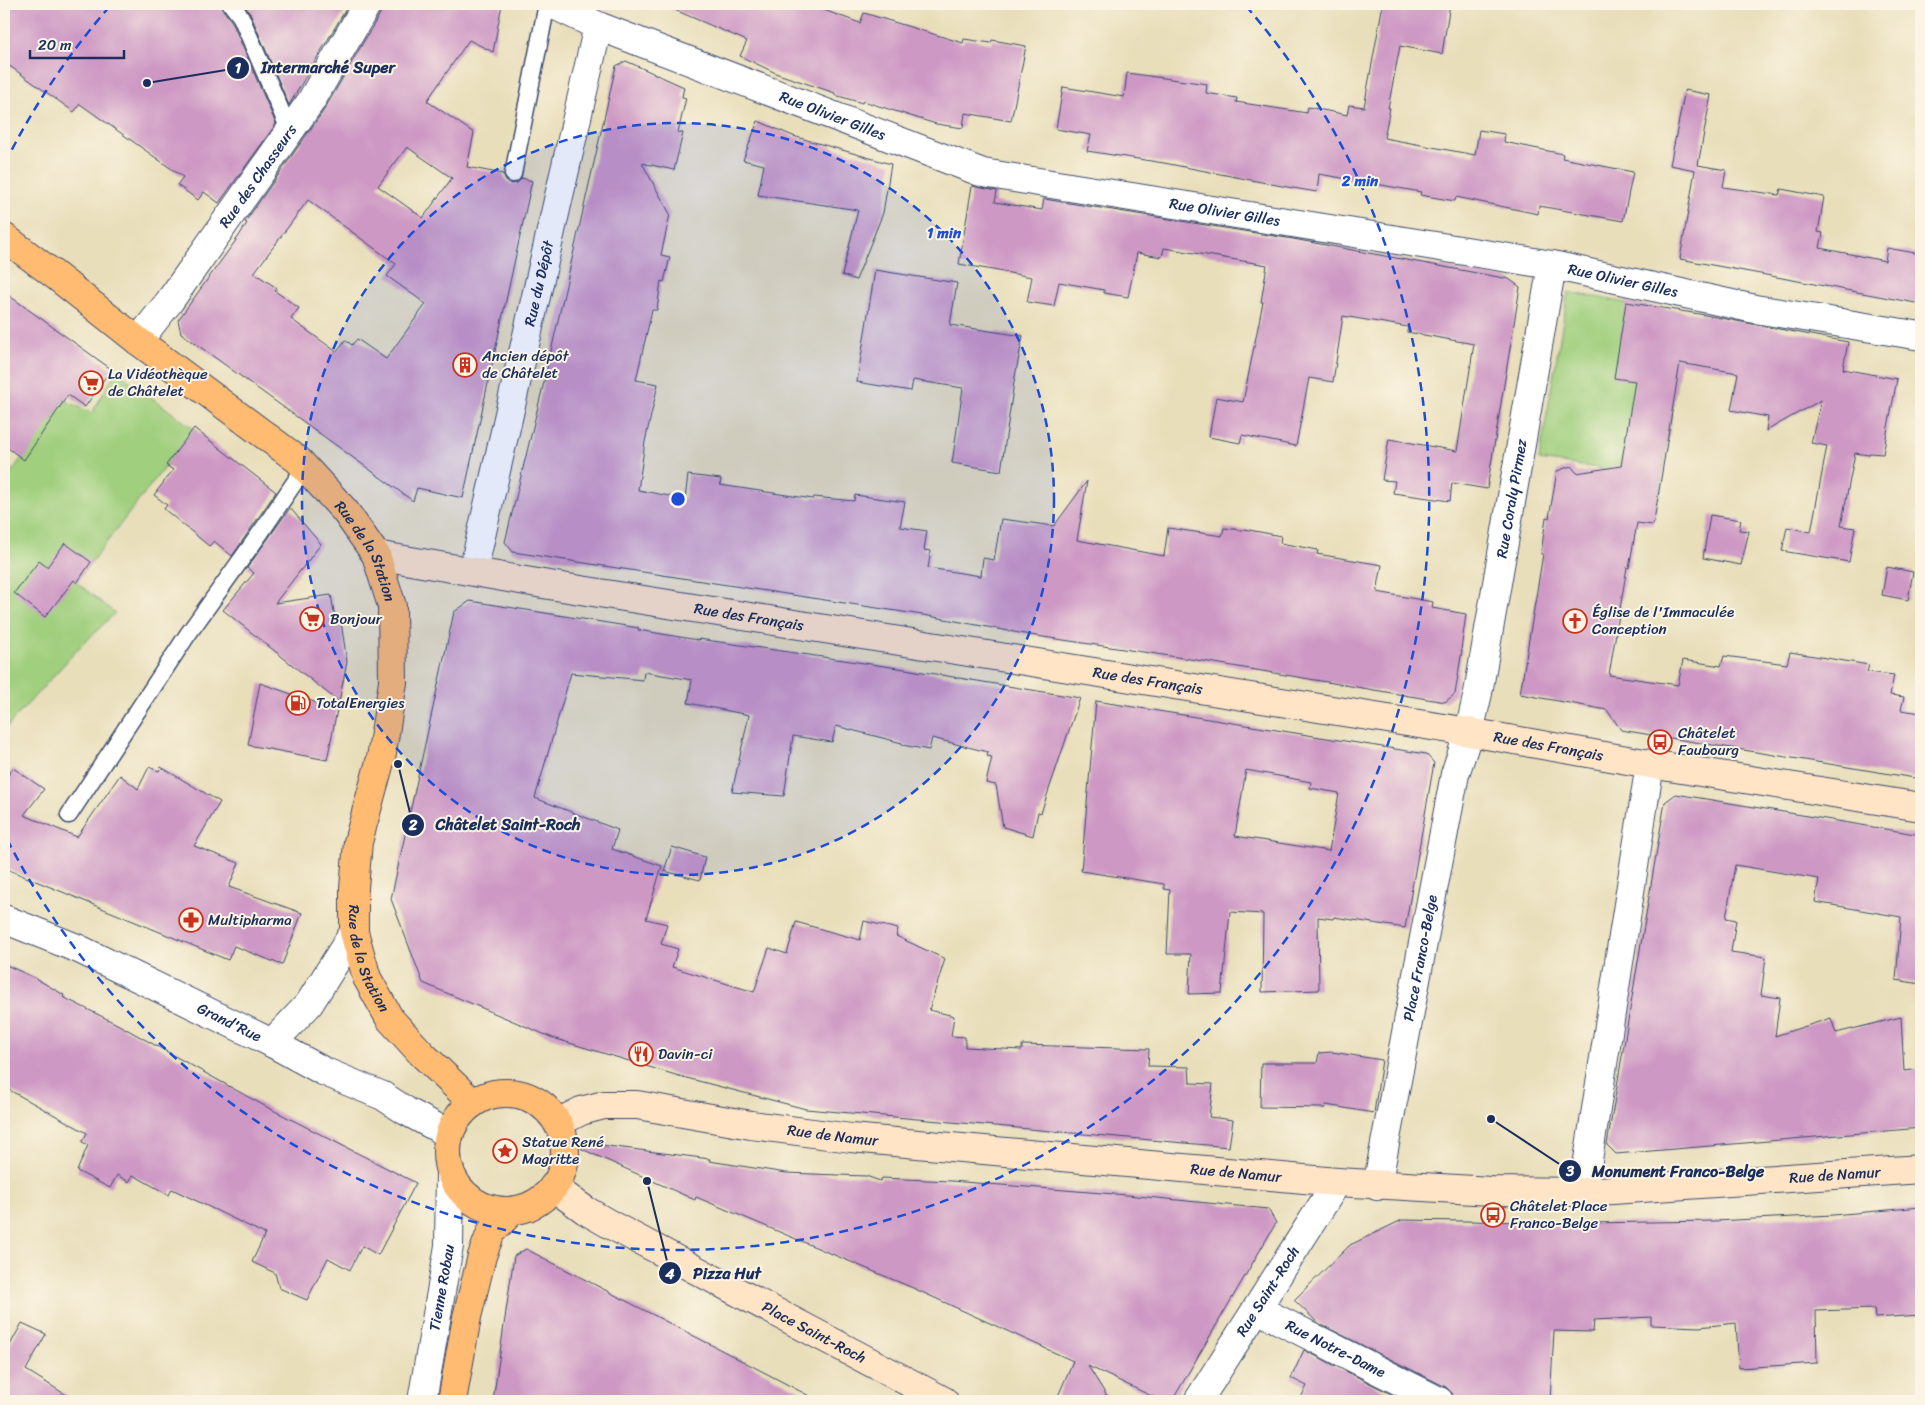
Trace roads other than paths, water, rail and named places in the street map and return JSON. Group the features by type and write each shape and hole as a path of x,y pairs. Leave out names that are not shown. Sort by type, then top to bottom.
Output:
{"main road":[{"name":"Rue de la Station","path":"4,237 138,341 298,460 346,512 376,555 392,606 393,682 381,758 358,842 354,888 354,932 367,978 390,1019 422,1054 473,1103"},
{"name":"Rue des Français","path":"376,555 543,584 1469,732 1650,764 1921,807"},
{"path":"510,1093 520,1095 546,1108 558,1123 565,1142 565,1161 558,1180 547,1195 530,1206 511,1212 492,1210 474,1202 460,1190 450,1172 447,1153 449,1134 459,1116 473,1103 491,1094 510,1093"},
{"name":"Rue de Namur","path":"558,1123 581,1111 604,1105 637,1105 751,1125 851,1138 1377,1186 1491,1191 1583,1192 1921,1169"},
{"name":"Place Saint-Roch","path":"553,1187 585,1210 611,1225 944,1401"},
{"name":"Tienne Robau","path":"452,1401 467,1317 482,1256 491,1232 511,1212"}],"street":[{"name":"Rue des Chasseurs","path":"138,341 169,302 290,132 311,101 367,4"},
{"name":"Rue Olivier Gilles","path":"552,4 598,26 983,173 1552,265 1755,309 1921,336"},
{"name":"Rue du Dépôt","path":"473,571 598,26"},
{"name":"Rue Coraly Pirmez","path":"1469,732 1478,693 1552,265"},
{"name":"Place Franco-Belge","path":"1377,1186 1455,774 1469,732"},
{"path":"1583,1192 1650,764"},
{"name":"Grand'Rue","path":"4,918 79,949 272,1043 323,1071 383,1096 406,1112 449,1134"},
{"path":"272,1043 309,1004 354,932"},
{"name":"Tienne Robau","path":"422,1401 448,1246 450,1172"},
{"name":"Rue Saint-Roch","path":"1198,1401 1337,1182"},
{"name":"Rue Notre-Dame","path":"1257,1309 1439,1401"}],"lane":[{"path":"231,4 241,17 290,132"},
{"path":"512,174 547,4"},
{"path":"69,815 188,634 305,467"}],"place":[{"name":"Intermarché Super","path":"147,83"},
{"name":"Ancien dépôt de Châtelet","path":"465,365"},
{"name":"La Vidéothèque de Châtelet","path":"91,383"},
{"name":"Bonjour","path":"312,619"},
{"name":"Église de l'Immaculée Conception","path":"1575,621"},
{"name":"TotalEnergies","path":"298,703"},
{"name":"Châtelet Faubourg","path":"1660,742"},
{"name":"Châtelet Saint-Roch","path":"398,764"},
{"name":"Multipharma","path":"191,920"},
{"name":"Davin-ci","path":"641,1054"},
{"name":"Monument Franco-Belge","path":"1491,1119"},
{"name":"Statue René Magritte","path":"505,1151"},
{"name":"Pizza Hut","path":"647,1181"},
{"name":"Châtelet Place Franco-Belge","path":"1493,1215"}]}
